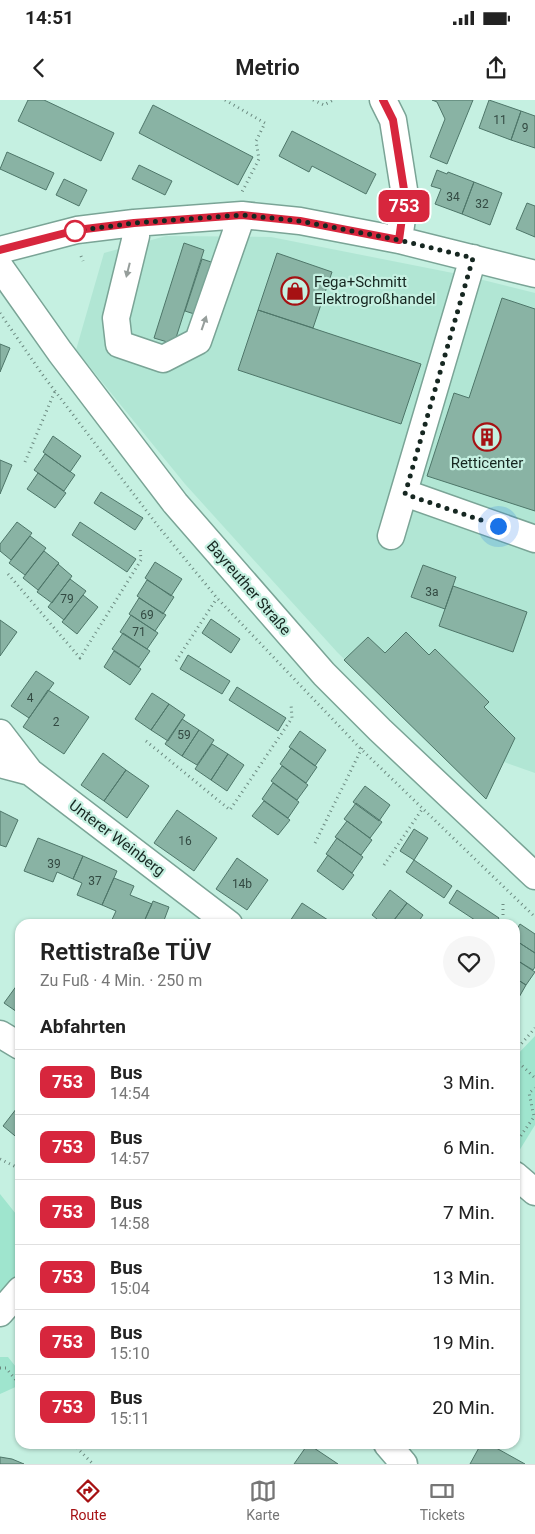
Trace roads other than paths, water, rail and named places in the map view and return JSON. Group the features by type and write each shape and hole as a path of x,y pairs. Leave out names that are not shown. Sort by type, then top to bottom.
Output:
{"street":[{"path":"383,100 393,120 405,196 399,240"},
{"path":"134,223 136,236 116,318 119,344 163,359 198,341 242,215"},
{"path":"0,250 77,230 134,223 242,215 300,221 399,240 535,274"},
{"path":"391,536 405,494 473,258"},
{"name":"Bayreuther Straße","path":"0,267 60,352 175,503 318,667 380,730 535,876"},
{"path":"405,494 535,539"},
{"path":"0,733 30,772"},
{"name":"Unterer Weinberg","path":"0,764 30,772 222,919"},
{"path":"0,1034 15,1043"},
{"path":"520,1180 535,1192"},
{"path":"0,1314 15,1296"},
{"path":"391,1449 404,1464"}],"place":[{"name":"Fega+Schmitt Elektrogroßhandel","path":"295,291"},
{"name":"Retticenter","path":"487,437"}]}
